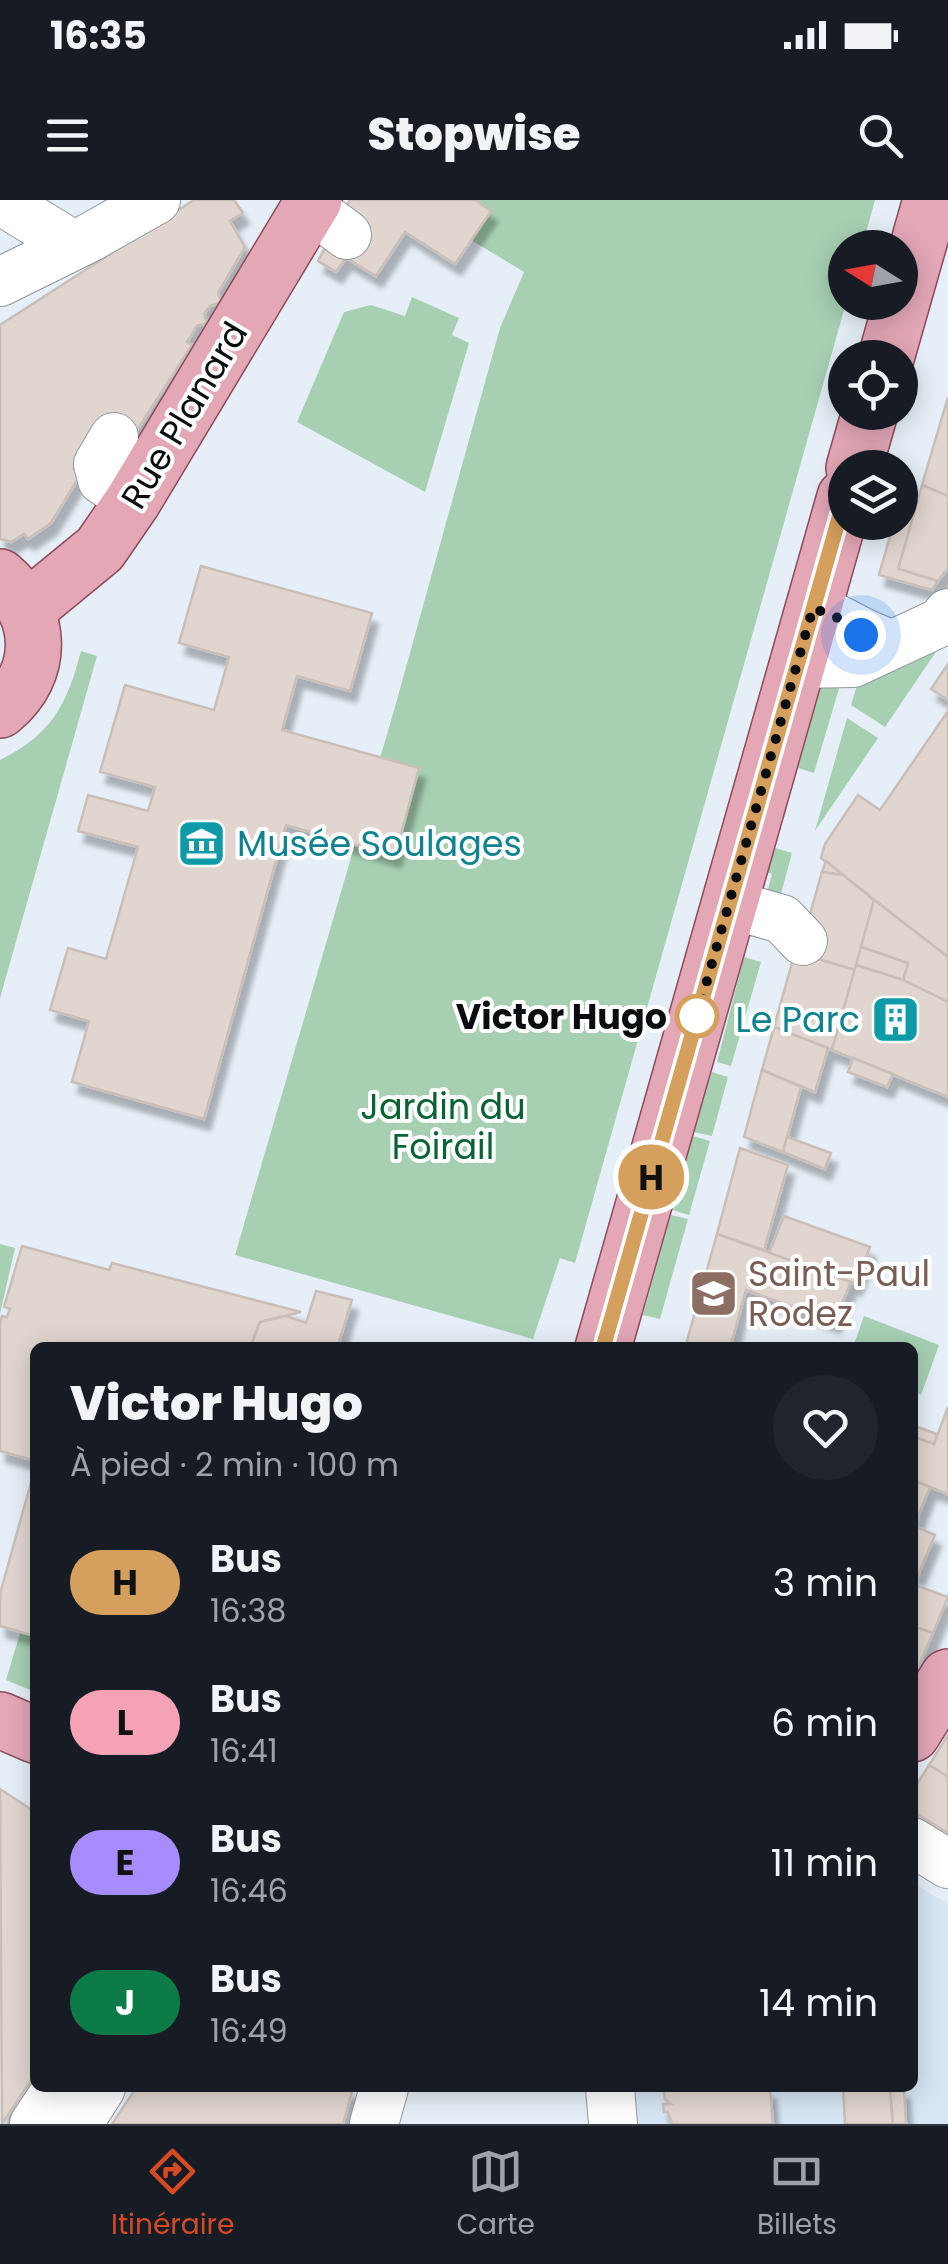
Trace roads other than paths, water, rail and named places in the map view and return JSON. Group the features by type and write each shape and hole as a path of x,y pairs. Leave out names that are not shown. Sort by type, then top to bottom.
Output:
{"main road":[{"path":"891,340 932,200"},
{"name":"Rue Planard","path":"14,593 100,549 116,472 324,214"},
{"path":"604,1342 833,540"},
{"path":"0,710 23,686 31,667 33,628 14,593"},
{"path":"918,1724 948,1676"},
{"path":"0,1720 30,1733"}],"street":[{"path":"0,200 81,241"},
{"path":"57,200 81,220 81,241"},
{"path":"0,282 156,200"},
{"path":"813,608 838,618 861,635 890,643"},
{"path":"798,664 853,662 941,622 948,613"},
{"path":"730,904 782,919 803,941"},
{"path":"918,1846 948,1864"},
{"path":"34,2124 55,2092"},
{"path":"78,2124 98,2092"},
{"path":"374,2124 383,2092"},
{"path":"610,2092 613,2124"}],"place":[{"name":"Musée Soulages","path":"202,843"},
{"name":"Victor Hugo","path":"697,1016"},
{"name":"Le Parc","path":"895,1019"},
{"name":"Saint-Paul Rodez","path":"713,1293"}],"park label":[{"name":"Jardin du Foirail","path":"443,1126"}]}
